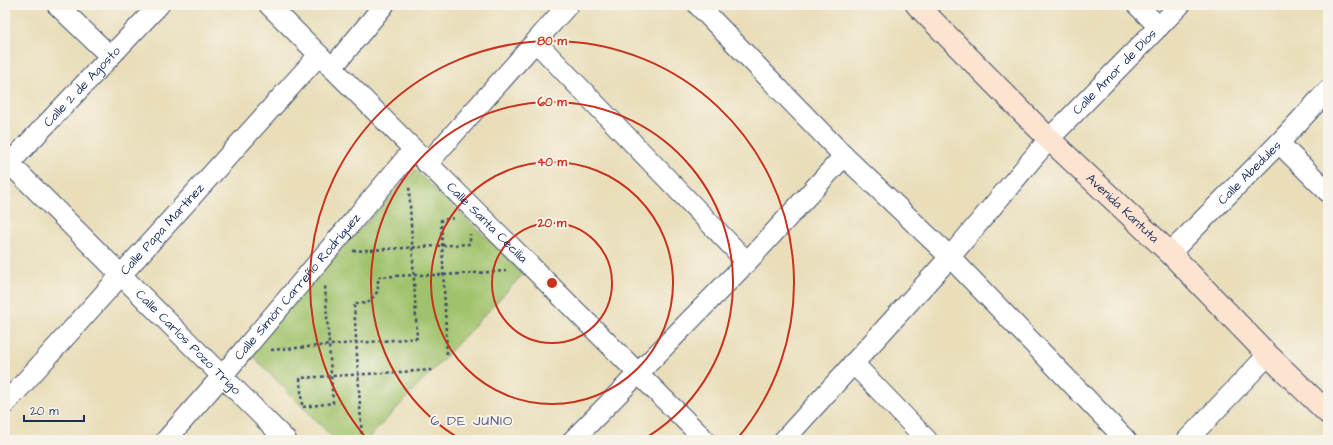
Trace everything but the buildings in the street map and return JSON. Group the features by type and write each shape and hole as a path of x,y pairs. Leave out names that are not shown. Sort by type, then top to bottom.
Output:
{"street":[{"path":"56,5 110,56"},
{"name":"Calle 2 de Agosto","path":"6,164 159,5"},
{"name":"Calle Santa Cecilia","path":"269,5 412,150 705,440"},
{"name":"Calle Papa Martínez","path":"5,404 121,275 325,61 384,5"},
{"path":"427,164 568,5"},
{"path":"698,5 844,156 950,257 1126,440"},
{"name":"Avenida Kantuta","path":"917,5 1050,139 1170,253 1268,355 1328,412"},
{"path":"1137,5 1159,27"},
{"name":"Calle Amor de Dios","path":"784,440 950,257 1050,139 1180,5"},
{"path":"536,42 748,262"},
{"name":"Calle Abedules","path":"1170,253 1279,143 1328,90"},
{"path":"1279,143 1328,192"},
{"name":"Calle Simón Carreño Rodríguez","path":"166,440 222,376 412,150"},
{"path":"573,440 748,262 844,156"},
{"name":"Calle Carlos Pozo Trigo","path":"6,164 121,275 286,440"},
{"path":"1187,440 1268,355"},
{"path":"853,363 927,440"}],"path":[{"path":"270,350 417,338 409,185"},
{"path":"447,354 441,220 459,218"},
{"path":"346,252 470,244 470,229"},
{"path":"362,440 354,304 368,302 378,291 378,277 513,271"},
{"path":"324,285 328,345 331,376 333,403 303,406 300,378 331,376 358,375 433,370"}],"green space":[{"path":"415,170 524,273 367,440 335,440 248,351"}],"district":[{"name":"6 DE JUNIO","path":"472,421"}]}
